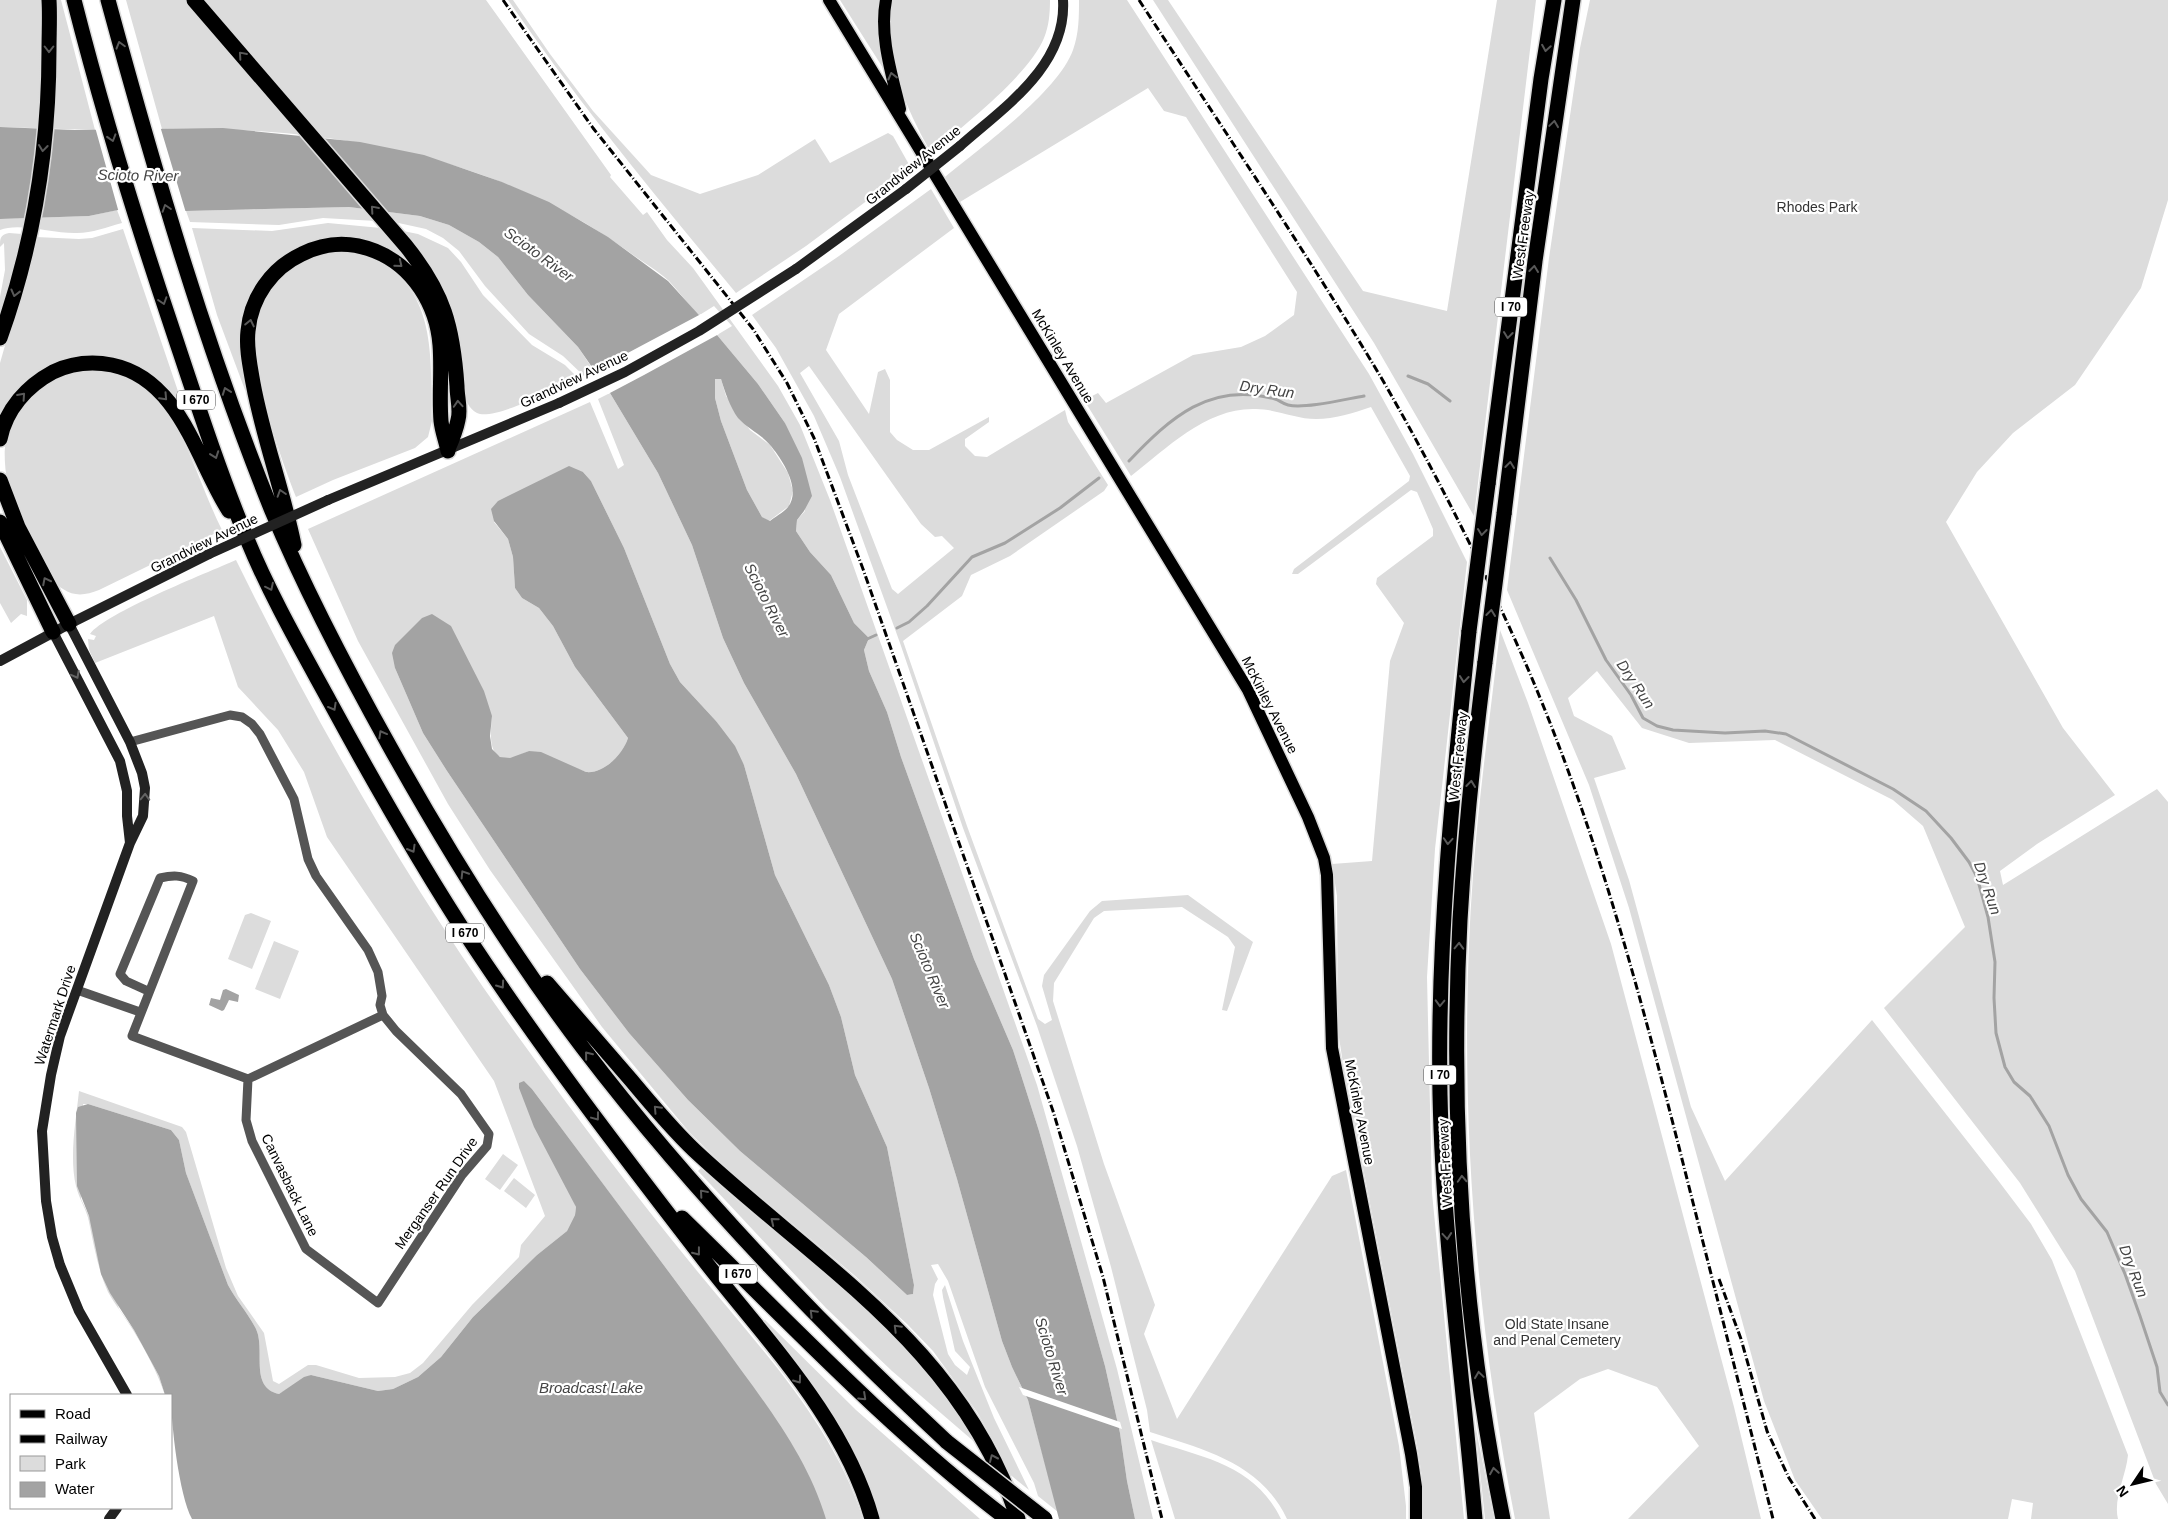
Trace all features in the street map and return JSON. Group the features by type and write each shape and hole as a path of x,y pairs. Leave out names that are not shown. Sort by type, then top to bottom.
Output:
{"highway":[{"path":"0,338 13,301 27,247 41,172 49,99 49,0"},
{"name":"I 670","path":"74,0 98,92 148,255 200,414 248,543 309,664 373,781 422,864 471,943 540,1041 647,1185 828,1364 957,1481 1007,1519"},
{"name":"I 670","path":"108,0 164,200 199,314 272,511 334,644 434,827 490,916 582,1047 663,1148 789,1288 880,1379 948,1442 1045,1519"},
{"path":"194,0 406,246 421,265 435,288 445,310 454,351 459,418 448,451"},
{"name":"West Freeway","path":"1475,1519 1446,1219 1440,1096 1442,936 1451,799 1469,631 1540,87 1554,0"},
{"name":"West Freeway","path":"1503,1519 1486,1424 1470,1297 1462,1180 1457,1062 1460,919 1470,786 1485,662 1535,262 1573,0"},
{"path":"300,574 288,513 272,465 257,404 248,356 248,331 253,308 261,290 274,273 284,264 320,246 350,244 365,247 392,259 415,280 430,306 440,344 441,422 448,451"},
{"path":"0,438 8,415 16,403 42,378 55,371 71,365 88,362 121,367 136,372 175,409 217,494 248,543"},
{"path":"0,480 18,527 68,624"},
{"path":"0,522 53,632"},
{"path":"490,916 652,1105 692,1148 734,1187 874,1305 926,1358 942,1378 989,1448 1018,1519"},
{"path":"647,1185 797,1378 824,1416 847,1456 868,1503 872,1519"}],"main road":[{"name":"McKinley Avenue","path":"829,0 1248,690 1308,817 1324,858 1328,890 1329,1007 1332,1048 1411,1454 1416,1487 1416,1519"},
{"path":"886,0 884,16 890,68 904,123"},
{"name":"Grandview Avenue","path":"0,661 68,624 209,554 328,500 559,403 625,372 699,331 796,269 906,189 960,146 1030,83 1042,68 1058,40 1064,15 1063,0"},
{"name":"Watermark Drive","path":"68,624 130,742 142,773 145,795 143,816 130,843 60,1036 42,1131 46,1201 52,1238 70,1290 79,1311 125,1394"},
{"name":"Watermark Drive","path":"53,632 120,760 127,791 130,843"}],"street":[{"path":"130,742 230,715 242,717 252,724 260,734 294,799 306,851 316,876 371,958 378,972 382,996 380,1005 383,1015 248,1079 132,1036 148,991 193,881 172,875 160,878 120,974 126,981 148,991"},
{"path":"77,990 140,1012"},
{"name":"Merganser Run Drive","path":"378,1303 462,1175 487,1146 489,1140 485,1129 461,1094 396,1031 383,1015"},
{"name":"Canvasback Lane","path":"248,1079 246,1120 252,1141 306,1249 378,1303"}],"green space":[{"path":"0,0 42,0 44,22 41,100 55,101 54,0 61,0 95,130 0,127"},
{"path":"126,0 187,0 300,112 203,0 486,0 611,175 610,177 643,215 647,212 667,240 693,268 778,386 800,425 830,500 1037,1085 1117,1369 1153,1519 1135,1519 1120,1433 1105,1366 1039,1131 1013,1050 974,959 901,757 887,712 869,671 864,650 869,638 854,623 831,575 810,552 796,531 797,520 805,511 785,423 758,384 717,335 732,326 714,306 698,316 669,281 577,218 522,191 465,169 406,153 346,141 285,133 223,129 162,129"},
{"path":"508,0 513,0 550,54 593,111 651,175 700,194 758,175 815,139 830,163 888,133 893,136 911,168 806,246 736,293 590,112"},
{"path":"840,0 883,0 885,67 883,68"},
{"path":"890,0 1050,0 1047,29 1036,53 994,100 931,153 912,115 898,80 891,43"},
{"path":"1079,0 1127,0 1369,374 1413,454 1467,562 1435,849 1427,977 1432,1193 1464,1519 1422,1519 1422,1477 1417,1445 1338,1031 1337,896 1332,864 1372,861 1390,661 1404,623 1376,584 1377,578 1433,536 1433,529 1417,492 1411,490 1298,574 1292,574 1294,569 1409,481 1410,476 1371,407 1323,419 1309,419 1256,409 1238,410 1204,422 1189,431 1131,476 1084,400 1098,393 1106,403 1193,355 1241,347 1265,336 1294,315 1297,292 1186,117 1164,111 1148,88 960,202 945,177 1017,118 1052,83 1065,66 1073,50 1076,37 1079,19"},
{"path":"1153,0 1168,0 1363,291 1447,311 1497,0 1536,0 1474,516 1374,343"},
{"name":"Rhodes Park","path":"1590,0 2168,0 2168,200 2141,288 2075,385 2013,433 1977,472 1946,522 2063,728 2115,795 2037,844 2000,871 2003,885 2157,789 2168,802 2168,1504 2156,1484 2075,1271 2020,1183 1884,1008 1965,927 1923,826 1893,800 1775,740 1689,743 1642,728 1597,671 1568,698 1574,716 1612,736 1626,769 1594,778 1629,880 1691,1107 1725,1181 1872,1020 2031,1224 2052,1260 2128,1455 2118,1495 2118,1519 2031,1519 2033,1503 2012,1499 2008,1519 1822,1519 1795,1480 1764,1401 1629,908 1589,785 1507,590 1549,258 1580,48"},
{"path":"931,189 954,228 839,314 826,350 869,414 878,372 885,369 890,380 890,432 897,440 913,450 929,450 989,417 989,422 965,439 965,446 975,456 987,457 1065,410 1068,422 1108,485 1104,491 1010,556 971,575 962,596 903,641 967,826 1038,1019 1045,1024 1052,1020 1042,986 1044,975 1090,911 1102,901 1188,895 1253,942 1227,1011 1222,1010 1235,947 1228,937 1182,907 1104,911 1094,918 1054,983 1053,1001 1104,1164 1155,1305 1144,1334 1177,1419 1332,1176 1346,1170 1399,1446 1406,1519 1287,1519 1276,1500 1262,1484 1246,1471 1210,1452 1150,1432 1147,1410 1111,1267 1077,1146 1037,1026 963,828 900,643 840,477 814,416 776,348 752,315 839,256","holes":["809,366 921,524 935,537 942,536 954,548 898,594 892,589 848,475 839,441 800,373"]},
{"path":"349,207 420,216 449,225 479,242 498,257 528,295 578,347 594,371 584,376 563,356 529,334 485,286 459,251 443,238 426,229 394,222 323,218 279,225 190,222 186,211"},
{"path":"117,210 122,223 100,230 68,233 17,227 0,230 0,219 89,216"},
{"path":"328,223 381,228 420,274 345,239 261,280 248,390 245,390 217,315 192,228 272,231"},
{"path":"123,229 182,403 179,405 153,378 66,362 0,422 0,363 36,237 92,238"},
{"path":"403,231 418,234 448,248 461,262 483,295 532,345 565,365 578,378 512,408 485,414 474,411 468,404 463,391 455,330 448,299 431,269"},
{"path":"9,233 22,234 0,316 0,297 5,270 4,243 0,247 0,241 2,236"},
{"path":"338,252 365,256 383,264 405,282 416,299 424,318 428,338 432,421 428,437 415,448 333,480 296,497 274,435 261,386 256,363 255,324 259,309 266,296 284,274 296,265 309,259"},
{"path":"95,369 125,375 144,388 160,404 174,423 185,444 222,530 99,590 85,594 76,594 67,592 53,580 19,513 6,473 6,444 10,426 30,397 44,386 60,378 77,372"},
{"path":"715,379 721,379 726,396 750,430 770,445 788,473 793,491 789,506 769,521 762,517 747,490 721,421 715,398"},
{"path":"610,393 658,473 692,545 723,638 744,683 796,774 892,979 957,1179 1002,1341 1028,1400 1058,1512 1038,1496 1034,1483 985,1387 948,1281 938,1264 931,1265 938,1279 933,1295 948,1354 955,1365 967,1375 970,1367 955,1351 943,1297 942,1290 945,1285 963,1341 994,1418 1029,1490 1008,1473 998,1449 977,1412 933,1351 854,1275 727,1169 689,1132 602,1027 490,870 448,804 358,641 308,529 590,402 618,469 624,465 598,399","holes":["583,472 591,481 624,548 670,664 680,682 716,721 744,765 775,875 829,985 841,1017 855,1075 887,1147 914,1285 913,1294 907,1295 866,1257 740,1151 688,1100 629,1033 580,969 447,771 423,733 395,668 492,716 491,736 493,750 502,758 512,758 529,751 586,772 599,770 612,762 622,750 628,738 575,667 553,626 539,608 522,598 515,588 513,557 508,539 494,522"]},
{"path":"0,547 27,600 27,616 21,614 11,623 0,603"},
{"path":"236,560 334,748 406,870 444,929 525,1046 608,1158 671,1239 790,1385 832,1449 849,1483 863,1519 826,1519 692,1303 532,1089 524,1081 576,1207 575,1215 567,1231 537,1255 473,1317 441,1357 418,1377 393,1389 378,1391 311,1375 279,1394 270,1390 264,1384 261,1375 258,1336 255,1327 228,1285 186,1173 179,1140 171,1130 83,1104 81,1199 89,1216 119,1309 134,1330 159,1376 165,1394 155,1370 142,1346 108,1292 99,1267 88,1218 77,1191 73,1151 79,1091 182,1127 186,1132 226,1268 238,1296 264,1333 273,1381 279,1384 308,1365 316,1365 359,1378 395,1377 410,1373 423,1363 472,1305 519,1257 521,1245 545,1216 494,1081 327,837 304,772 278,730 238,687 214,616 95,663 89,650 88,639 94,640 96,636 90,634 99,625 135,605"},
{"name":"Old State Insane and Penal Cemetery","path":"1500,630 1528,703 1611,944 1734,1407 1761,1519 1628,1519 1699,1446 1657,1387 1608,1369 1580,1379 1534,1413 1550,1519 1515,1519 1501,1440 1479,1280 1468,1117 1467,1036 1473,875"},
{"path":"251,913 271,921 252,969 228,959 245,915"},
{"path":"274,941 299,951 280,999 255,989"},
{"path":"503,1154 518,1165 500,1190 485,1179"},
{"path":"701,1168 899,1339 921,1363 978,1445 892,1371 826,1308 698,1171"},
{"path":"514,1178 535,1195 526,1208 504,1191"},
{"path":"765,1320 856,1410 980,1519 880,1519 856,1457 839,1427 762,1322"},
{"path":"1475,1424 1494,1519 1485,1519"},
{"path":"1151,1440 1208,1458 1242,1475 1257,1486 1270,1501 1281,1519 1175,1519"}],"water":[{"name":"Scioto River","path":"0,127 75,130 223,128 360,142 424,155 502,182 549,202 608,237 668,281 717,335 758,384 785,423 802,458 812,496 797,520 796,531 810,552 831,575 854,623 869,638 864,650 869,671 887,712 901,757 974,959 1013,1050 1039,1131 1105,1366 1120,1433 1135,1519 1059,1519 1028,1400 1002,1341 957,1179 892,979 796,774 744,683 723,638 692,545 658,473 610,393 578,347 528,295 498,257 479,242 449,225 420,216 349,207 186,211 118,210 89,216 0,219","holes":["715,379 721,379 730,404 738,418 770,445 789,474 792,483 792,500 786,509 770,521 762,517 747,490 721,421 715,398"]},
{"path":"569,466 583,472 591,481 624,548 670,664 680,682 716,721 735,746 744,765 775,875 829,985 841,1017 855,1075 887,1147 914,1285 913,1294 907,1295 866,1257 740,1151 688,1100 629,1033 580,969 447,771 423,733 395,668 392,653 395,645 422,618 432,614 451,626 484,691 492,716 490,736 492,749 500,757 510,758 529,751 541,752 586,772 599,770 612,762 622,750 628,738 575,667 553,626 539,608 522,598 515,588 513,557 508,539 494,521 491,509 498,501"},
{"path":"226,989 239,995 238,1002 229,1000 222,1011 209,1005 211,998 220,1000 223,990"},
{"name":"Broadcast Lake","path":"524,1081 532,1089 766,1404 807,1471 826,1519 192,1519 183,1494 174,1441 172,1394 165,1394 159,1376 134,1330 110,1293 101,1274 89,1216 77,1186 76,1113 78,1107 88,1104 171,1130 179,1140 186,1173 228,1285 255,1327 258,1336 261,1375 264,1384 270,1390 279,1394 304,1377 311,1375 378,1391 393,1389 418,1377 441,1357 473,1317 537,1255 567,1231 575,1215 576,1207 534,1127 519,1088 519,1083"}],"pier":[{"path":"160,126 186,213 119,213 95,127"},
{"path":"701,314 719,334 644,375 608,394 592,372"},
{"path":"1019,1387 1120,1422 1122,1429 1023,1395"}],"waterway":[{"name":"Dry Run","path":"1408,376 1428,384 1450,401"},
{"name":"Dry Run","path":"1129,461 1144,445 1176,418 1193,407 1211,399 1231,395 1252,395 1275,399 1288,405 1305,406 1364,396"},
{"name":"Dry Run","path":"897,628 909,622 927,606 972,557 1005,543 1060,508 1099,478"},
{"name":"Dry Run","path":"1550,558 1576,600 1606,660 1631,695 1643,718 1657,726 1673,730 1725,733 1765,731 1786,734 1893,789 1926,811 1951,838 1969,862 1977,877 1988,917 1995,962 1994,998 1996,1033 2005,1067 2014,1082 2030,1096 2049,1126 2068,1175 2081,1199 2107,1232 2125,1274 2157,1367 2160,1392 2168,1405"},
{"name":"Dry Run","path":"865,640 876,635"}],"railway":[{"path":"503,0 593,128 753,329 787,383 814,438 863,569 1053,1111 1103,1277 1162,1519"},
{"path":"1139,0 1293,236 1382,379 1421,448 1457,519 1525,662 1573,785 1633,972 1773,1519"},
{"path":"1719,1279 1741,1339 1767,1431 1789,1478 1815,1519"}]}
